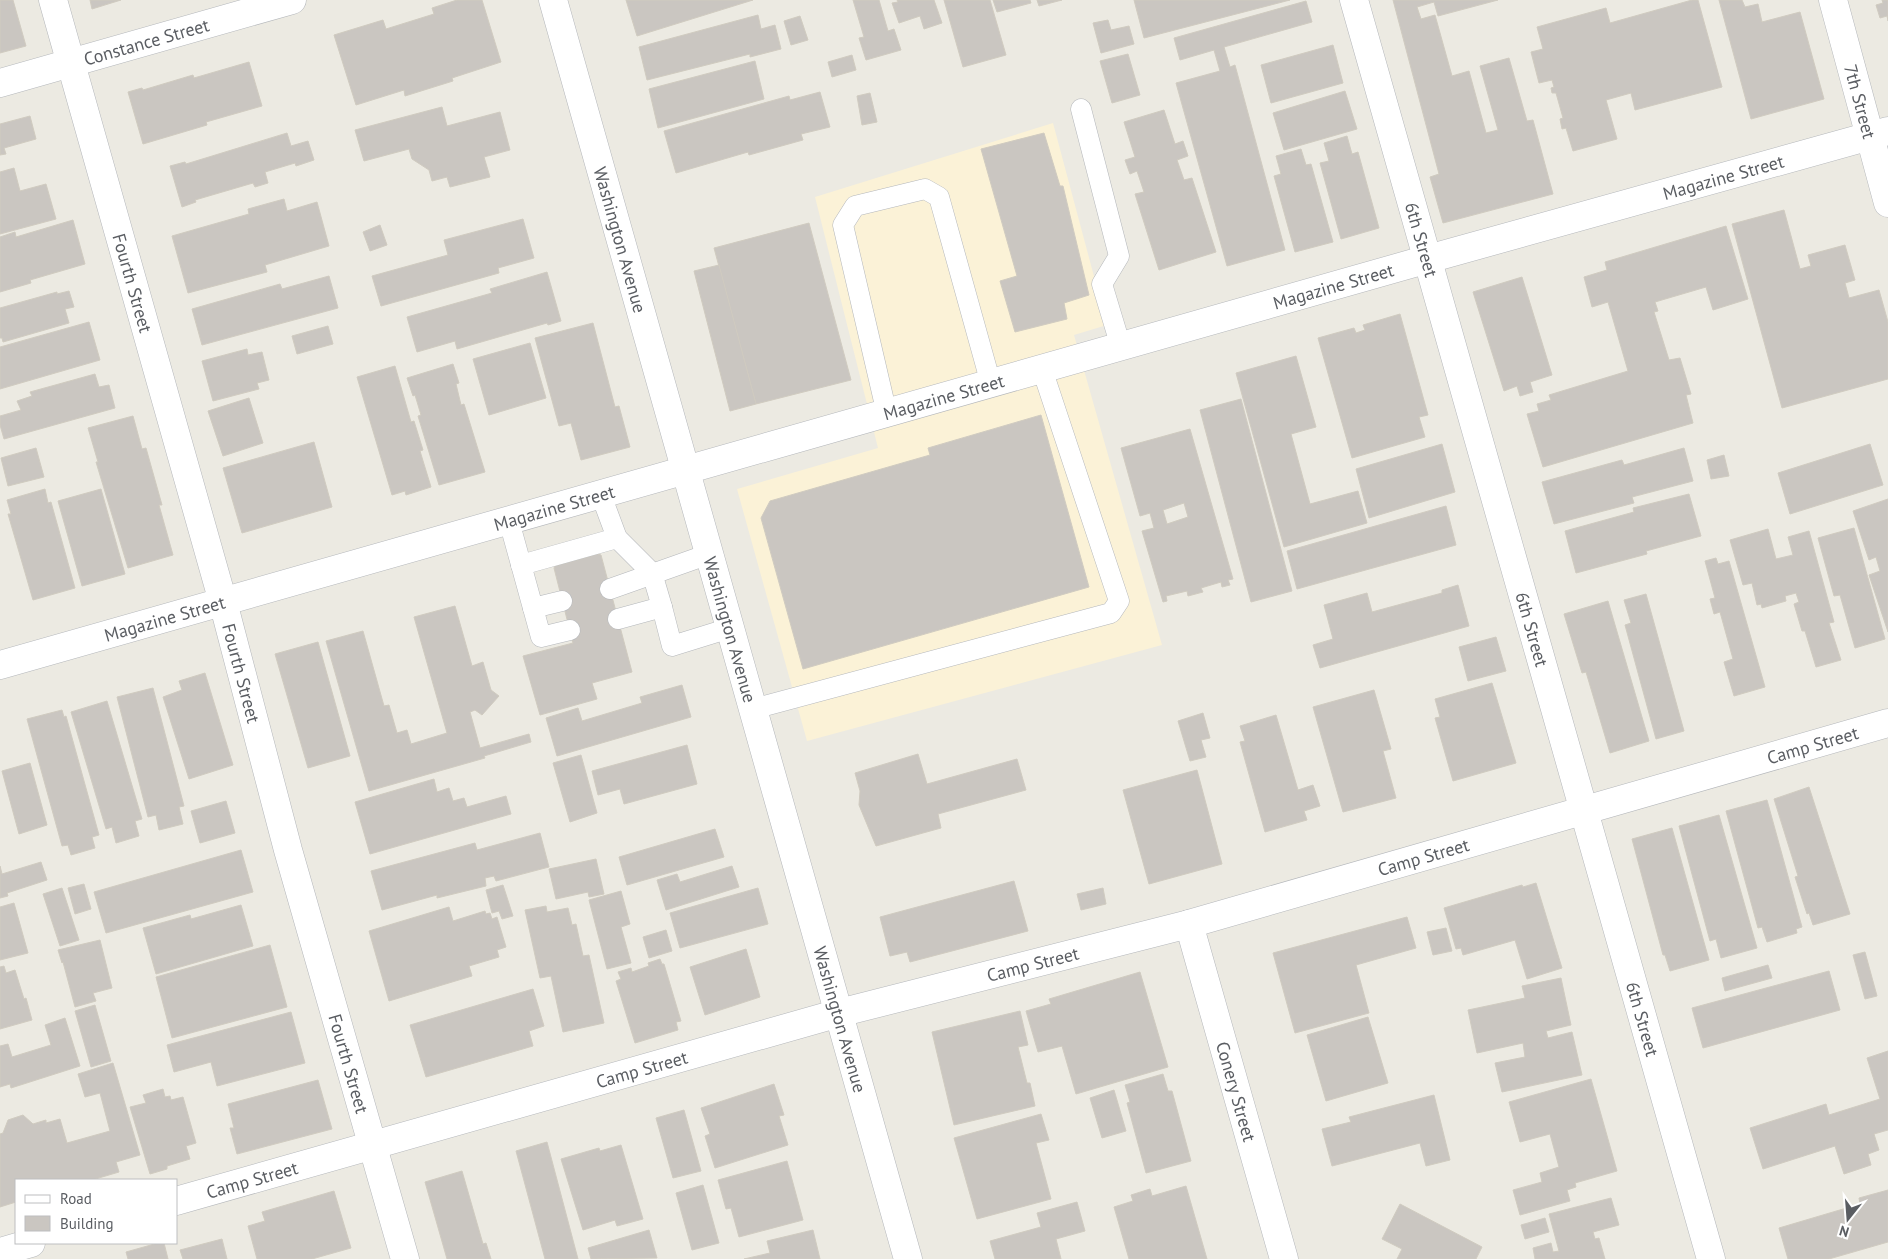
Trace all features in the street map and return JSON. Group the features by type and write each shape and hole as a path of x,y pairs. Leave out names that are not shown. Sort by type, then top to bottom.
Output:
{"street":[{"name":"Fourth Street","path":"53,0 224,602 288,850 406,1259"},
{"name":"Constance Street","path":"0,83 292,0"},
{"name":"Washington Avenue","path":"553,0 908,1259"},
{"name":"6th Street","path":"1354,0 1711,1259"},
{"name":"7th Street","path":"1833,0 1879,133 1888,203"},
{"name":"Magazine Street","path":"0,665 1428,259 1879,133"},
{"name":"Camp Street","path":"178,1200 839,1013 1189,924 1888,723"},
{"name":"Conery Street","path":"1189,924 1284,1259"},
{"path":"0,1252 28,1244"}],"lane":[{"path":"1081,109 1119,256 1102,284 1121,347"},
{"path":"887,414 843,225 855,206 925,189 939,197 991,384"},
{"path":"753,709 1111,613 1120,601 1042,369"},
{"path":"601,495 616,538 652,573 672,646 730,628"},
{"path":"509,521 541,637 570,630"},
{"path":"521,565 616,538"},
{"path":"610,589 709,554"},
{"path":"533,608 562,601"},
{"path":"618,619 662,607"}],"shaded area":[{"path":"1053,123 1107,325 1074,335 1162,645 807,741 737,489 878,448 815,197"}],"building":[{"path":"0,0 13,0 26,46 0,53"},
{"path":"90,0 121,0 92,9"},
{"path":"457,0 482,0 501,62 452,78 453,81 405,96 404,90 356,105 334,35 383,20 386,29 434,14 432,8"},
{"path":"626,0 753,0 637,36"},
{"path":"853,0 879,0 888,31 894,29 901,50 866,60 859,38 864,37"},
{"path":"897,0 934,0 942,23 924,29 920,16 899,23 892,3 898,2"},
{"path":"944,0 990,0 1006,55 963,67"},
{"path":"993,0 1030,0 1031,3 997,12"},
{"path":"1037,0 1062,0 1039,6"},
{"path":"1134,0 1290,0 1144,38"},
{"path":"1393,0 1498,0 1438,16 1434,2 1417,7 1421,19 1435,15 1452,76 1469,71 1486,133 1498,130 1480,66 1509,58 1527,121 1533,120 1553,194 1443,223 1430,177 1439,174"},
{"path":"1692,0 1698,0 1722,87 1635,110 1631,93 1606,100 1617,139 1573,151 1566,128 1562,129 1560,119 1563,118 1556,93 1552,93 1551,88 1554,87 1552,80 1539,83 1531,52 1543,49 1537,27 1606,8 1610,23"},
{"path":"1719,0 1742,0 1745,7 1758,4 1762,22 1800,12 1824,99 1751,119"},
{"path":"1882,0 1888,0 1888,21 1887,16 1880,18 1876,5 1883,3"},
{"path":"1306,1 1312,22 1224,47 1230,67 1235,65 1285,250 1227,266 1176,83 1220,71 1214,50 1180,60 1174,38"},
{"path":"758,15 761,29 775,25 781,49 750,57 750,54 647,80 639,47"},
{"path":"800,16 808,40 791,45 784,21"},
{"path":"1108,20 1111,30 1129,26 1134,44 1101,53 1093,23"},
{"path":"1333,45 1343,83 1271,103 1261,65"},
{"path":"1128,54 1140,95 1112,103 1100,61"},
{"path":"852,55 856,70 832,77 828,62"},
{"path":"755,61 764,99 658,128 649,89"},
{"path":"249,62 262,106 206,122 207,125 143,144 128,92 142,88 143,90 193,75 194,78"},
{"path":"1345,91 1357,129 1284,150 1273,113"},
{"path":"820,92 830,127 801,134 803,140 749,155 748,152 676,173 664,131 789,96 790,100"},
{"path":"870,93 877,122 862,125 857,96"},
{"path":"442,107 447,126 500,112 510,150 484,157 490,177 450,187 447,177 432,181 429,170 412,159 409,149 364,161 355,130"},
{"path":"1164,110 1175,144 1183,141 1188,156 1177,160 1184,180 1192,178 1216,252 1159,270 1135,194 1144,192 1137,171 1130,174 1125,160 1135,157 1124,122"},
{"path":"30,116 36,139 4,148 6,154 0,155 0,124"},
{"path":"287,133 291,146 308,141 314,160 296,166 295,163 265,172 268,183 255,187 253,183 195,200 196,202 182,207 170,166 185,162 186,164"},
{"path":"1044,133 1060,186 1063,186 1089,295 1064,303 1067,319 1015,332 1000,281 1017,276 981,149"},
{"path":"1347,136 1352,154 1358,152 1379,228 1341,239 1320,163 1329,161 1324,143"},
{"path":"1301,149 1306,165 1311,164 1333,242 1295,252 1274,176 1281,174 1276,156"},
{"path":"14,168 20,191 46,184 56,219 0,234 0,172"},
{"path":"284,199 287,211 317,202 329,246 265,265 267,272 188,293 172,236 249,214 248,209"},
{"path":"1784,210 1800,269 1811,266 1808,255 1845,245 1855,280 1845,283 1849,298 1879,290 1888,322 1888,379 1782,408 1732,224"},
{"path":"523,219 534,258 498,268 499,273 381,306 372,276 448,255 444,240"},
{"path":"73,220 85,264 30,280 31,283 0,292 0,237 15,232 16,237"},
{"path":"809,223 851,380 756,404 714,248"},
{"path":"380,225 387,245 370,251 363,232"},
{"path":"1726,226 1748,299 1713,310 1706,287 1655,302 1658,311 1654,312 1669,360 1680,358 1691,394 1686,395 1693,423 1543,467 1527,414 1539,411 1537,404 1551,400 1549,395 1628,371 1608,302 1592,307 1584,277 1607,270 1605,262"},
{"path":"719,265 756,404 730,411 694,271"},
{"path":"547,272 561,321 548,325 547,323 457,349 455,341 417,352 407,317 492,293 490,289"},
{"path":"329,276 338,308 202,345 192,309 280,284 282,289"},
{"path":"1522,277 1552,375 1530,382 1533,392 1520,396 1517,386 1504,391 1473,292"},
{"path":"69,291 74,307 65,309 69,323 3,342 2,338 0,338 0,308 57,292 57,294"},
{"path":"1400,314 1428,415 1419,417 1425,437 1352,458 1318,338 1354,328 1356,333 1365,330 1363,325"},
{"path":"89,322 100,360 0,389 0,347"},
{"path":"593,323 615,407 619,406 630,447 581,460 571,423 559,426 535,338"},
{"path":"328,326 333,344 297,354 292,336"},
{"path":"530,343 546,398 489,415 473,359"},
{"path":"247,349 248,355 262,352 269,380 257,383 259,389 213,401 202,361"},
{"path":"1296,356 1316,427 1291,434 1310,504 1358,491 1367,523 1284,547 1236,373"},
{"path":"453,364 459,383 456,384 461,405 464,404 485,472 439,485 418,416 421,415 407,378"},
{"path":"395,366 411,422 414,421 423,450 420,451 431,487 406,495 405,491 392,495 357,377"},
{"path":"95,374 99,387 109,385 115,408 4,439 0,425 0,416 21,410 17,401 32,396 30,392"},
{"path":"249,398 263,443 223,456 208,411"},
{"path":"1241,399 1292,591 1251,602 1200,410"},
{"path":"1041,415 1089,587 803,669 761,518 770,501 930,455 928,448"},
{"path":"133,416 142,449 146,448 162,505 159,505 173,555 128,568 96,462 98,462 88,428"},
{"path":"1190,429 1233,579 1228,580 1230,585 1222,587 1221,582 1201,588 1203,592 1188,596 1187,591 1166,596 1167,601 1163,602 1142,531 1154,528 1150,513 1140,516 1121,448","holes":["1184,503 1188,517 1167,524 1163,510"]},
{"path":"314,442 332,507 242,533 223,468"},
{"path":"1442,444 1455,492 1369,518 1356,469"},
{"path":"1870,444 1883,485 1790,514 1778,473"},
{"path":"36,448 44,477 8,486 1,458"},
{"path":"1684,448 1693,481 1632,497 1634,503 1554,524 1542,482 1622,460 1624,465"},
{"path":"1724,455 1729,476 1711,479 1707,460"},
{"path":"45,489 48,503 51,502 75,588 33,600 8,514 11,514 7,500"},
{"path":"101,489 125,574 82,586 58,501"},
{"path":"1689,494 1701,536 1646,551 1647,554 1576,573 1565,531 1634,512 1633,508"},
{"path":"1888,499 1888,632 1869,575 1880,571 1876,557 1869,560 1853,511"},
{"path":"1446,506 1456,545 1297,589 1287,551"},
{"path":"1854,528 1885,639 1855,648 1840,595 1834,596 1818,538"},
{"path":"1768,529 1776,559 1793,555 1788,537 1809,531 1834,622 1829,623 1841,660 1816,667 1794,604 1799,602 1796,593 1785,596 1786,601 1762,608 1761,604 1757,605 1752,583 1743,585 1730,540"},
{"path":"598,554 601,555 632,672 592,683 597,699 540,715 523,656 573,643 554,568 555,566"},
{"path":"1716,558 1718,564 1729,561 1765,687 1734,696 1724,662 1733,659 1720,612 1714,614 1710,599 1715,598 1705,561"},
{"path":"1458,585 1469,626 1320,668 1313,645 1333,639 1324,605 1367,593 1372,612 1442,593 1442,590"},
{"path":"1646,594 1684,731 1656,739 1625,625 1631,623 1624,600"},
{"path":"1608,601 1649,741 1610,753 1586,672 1582,673 1564,614"},
{"path":"455,606 472,666 483,662 491,690 499,696 482,715 475,710 470,712 480,748 529,734 531,742 484,756 485,758 369,791 326,641 363,631 384,706 389,705 397,733 407,730 411,744 447,733 414,617"},
{"path":"1496,637 1506,671 1468,681 1459,647"},
{"path":"318,642 350,756 308,768 275,654"},
{"path":"205,673 233,765 189,779 163,697 182,690 179,681"},
{"path":"1492,683 1516,763 1453,781 1435,718 1440,717 1435,699"},
{"path":"682,685 691,717 557,756 546,718 578,708 582,721 642,703 640,697"},
{"path":"153,688 184,806 179,807 183,824 159,830 156,815 148,817 117,697"},
{"path":"1374,690 1391,749 1383,751 1396,798 1343,812 1313,707"},
{"path":"107,701 142,819 135,821 139,836 116,843 112,827 106,829 71,712"},
{"path":"62,710 64,717 66,716 99,835 92,837 95,848 71,855 68,845 62,846 27,719"},
{"path":"1203,713 1210,738 1201,740 1206,757 1190,761 1178,721"},
{"path":"1276,715 1298,790 1313,785 1320,806 1304,811 1307,820 1265,832 1240,742 1245,741 1240,726"},
{"path":"687,745 697,784 624,804 620,789 598,795 592,771"},
{"path":"918,754 927,784 1017,759 1026,790 938,814 941,828 876,846 859,805 860,791 855,773"},
{"path":"581,755 597,813 570,822 553,763"},
{"path":"30,763 47,825 19,834 2,771"},
{"path":"1197,770 1222,864 1149,884 1123,790"},
{"path":"434,779 437,792 449,788 453,801 464,798 467,807 506,796 511,814 370,854 355,802"},
{"path":"1809,787 1850,914 1813,925 1809,913 1807,914 1795,877 1798,876 1774,799"},
{"path":"1767,800 1802,927 1796,929 1797,933 1767,942 1762,927 1758,928 1726,811"},
{"path":"226,801 235,833 200,843 191,811"},
{"path":"1719,815 1757,948 1721,958 1716,939 1710,941 1679,826"},
{"path":"1672,828 1709,960 1670,971 1665,955 1663,955 1632,839"},
{"path":"715,829 724,857 627,885 619,857"},
{"path":"540,833 549,867 496,881 494,876 485,878 486,886 437,898 437,895 382,910 371,871 475,843 477,850"},
{"path":"241,850 253,892 106,933 94,892"},
{"path":"596,859 604,894 589,897 588,892 556,899 549,869"},
{"path":"41,862 47,880 7,893 8,896 0,898 0,866 2,874"},
{"path":"732,866 739,887 666,910 657,880 677,874 680,882"},
{"path":"1014,881 1028,931 910,962 907,952 890,956 880,917"},
{"path":"1536,883 1562,968 1527,979 1515,940 1463,955 1461,948 1456,949 1444,908 1522,885 1523,887"},
{"path":"84,884 91,909 75,914 68,888"},
{"path":"503,885 513,916 502,919 499,911 492,913 486,890"},
{"path":"62,888 79,940 60,946 43,894"},
{"path":"758,888 768,924 680,948 670,913"},
{"path":"1103,888 1106,904 1081,910 1077,894"},
{"path":"621,891 630,924 621,927 631,963 607,969 589,900"},
{"path":"14,903 28,953 0,960 0,907"},
{"path":"241,905 253,946 156,974 143,928 190,915 191,919"},
{"path":"546,906 547,912 568,908 572,925 576,924 583,956 589,955 604,1023 563,1032 551,976 540,978 525,910"},
{"path":"449,907 453,921 485,911 486,914 490,913 492,919 497,917 506,947 497,950 499,957 469,966 472,976 389,1001 369,931"},
{"path":"1407,917 1416,948 1356,965 1369,1013 1295,1033 1273,953"},
{"path":"1446,928 1452,951 1433,955 1427,932"},
{"path":"666,930 672,951 649,958 643,937"},
{"path":"100,940 112,988 93,993 96,1001 75,1007 58,950"},
{"path":"270,945 287,1007 172,1038 156,977"},
{"path":"746,949 760,997 705,1015 690,967"},
{"path":"1865,952 1877,996 1865,999 1853,955"},
{"path":"660,959 662,964 664,964 681,1021 676,1022 678,1030 635,1043 616,981 621,979 618,972 631,968 632,972 649,966 648,963"},
{"path":"1768,965 1772,978 1725,991 1722,978"},
{"path":"4,966 6,973 15,970 32,1020 0,1029 0,967"},
{"path":"1829,971 1840,1010 1703,1048 1692,1008"},
{"path":"1140,972 1168,1067 1076,1094 1062,1046 1038,1052 1026,1011 1051,1004 1049,999"},
{"path":"1561,978 1571,1025 1546,1031 1548,1038 1572,1032 1582,1075 1502,1092 1495,1063 1525,1057 1523,1043 1477,1053 1468,1010 1525,998 1522,986"},
{"path":"533,989 544,1026 529,1031 533,1046 426,1077 410,1025"},
{"path":"95,1005 111,1061 91,1067 75,1011"},
{"path":"1020,1011 1028,1045 1018,1047 1027,1083 1030,1083 1035,1106 954,1125 932,1032"},
{"path":"291,1012 305,1063 217,1086 211,1062 174,1072 167,1045"},
{"path":"1368,1017 1388,1083 1326,1101 1307,1035"},
{"path":"65,1018 80,1066 11,1088 10,1084 0,1087 0,1046 8,1044 12,1057 51,1045 45,1025"},
{"path":"1888,1051 1888,1130 1874,1134 1879,1150 1868,1154 1871,1165 1844,1174 1835,1146 1763,1169 1750,1128 1826,1104 1829,1115 1880,1099 1867,1058"},
{"path":"113,1063 140,1155 116,1162 119,1172 95,1179 15,1179 15,1202 0,1207 0,1134 3,1133 8,1120 23,1115 33,1124 46,1120 46,1123 60,1119 67,1143 110,1131 100,1093 85,1097 78,1074"},
{"path":"1163,1074 1168,1091 1172,1091 1191,1161 1146,1173 1127,1103 1130,1102 1125,1085"},
{"path":"1591,1079 1617,1171 1575,1183 1576,1187 1567,1190 1570,1201 1520,1215 1513,1190 1542,1182 1540,1173 1559,1167 1550,1134 1520,1142 1509,1102"},
{"path":"318,1080 332,1129 237,1154 230,1128 234,1128 228,1104"},
{"path":"774,1084 784,1115 779,1116 788,1145 715,1168 705,1136 710,1134 701,1108"},
{"path":"163,1089 165,1097 170,1096 171,1100 183,1097 196,1143 186,1146 190,1159 167,1166 167,1169 150,1174 130,1107 146,1103 143,1095"},
{"path":"1114,1090 1126,1131 1102,1138 1090,1098"},
{"path":"1434,1095 1450,1160 1426,1166 1420,1143 1332,1166 1322,1129 1351,1122 1349,1117"},
{"path":"684,1110 701,1171 673,1178 656,1118"},
{"path":"1041,1114 1049,1140 1036,1143 1051,1199 977,1219 954,1138"},
{"path":"547,1142 578,1259 545,1259 516,1151"},
{"path":"621,1145 643,1219 617,1226 615,1220 583,1230 561,1159 599,1148 600,1151"},
{"path":"787,1161 803,1220 739,1237 731,1208 726,1209 718,1180"},
{"path":"462,1171 483,1244 486,1243 491,1259 447,1259 425,1182"},
{"path":"703,1185 719,1243 692,1250 676,1193"},
{"path":"1186,1186 1207,1259 1129,1259 1114,1207 1133,1201 1131,1195 1150,1189 1152,1196"},
{"path":"1888,1190 1888,1242 1829,1259 1788,1259 1779,1228 1860,1204 1859,1198"},
{"path":"334,1191 351,1248 312,1259 257,1259 248,1226 265,1221 262,1212"},
{"path":"1611,1198 1619,1225 1593,1232 1595,1239 1599,1238 1605,1259 1535,1259 1533,1248 1551,1243 1553,1252 1559,1251 1549,1214"},
{"path":"1077,1202 1085,1231 1056,1239 1061,1259 995,1259 990,1241 1041,1227 1037,1213"},
{"path":"1400,1204 1482,1247 1476,1259 1397,1259 1402,1249 1382,1239"},
{"path":"1545,1218 1549,1232 1525,1239 1521,1225"},
{"path":"649,1230 657,1258 591,1259 588,1248"},
{"path":"813,1230 820,1259 744,1259 770,1253 767,1241"},
{"path":"222,1239 227,1259 183,1259 180,1250"},
{"path":"154,1244 164,1244 168,1259 128,1259 126,1252"}]}
